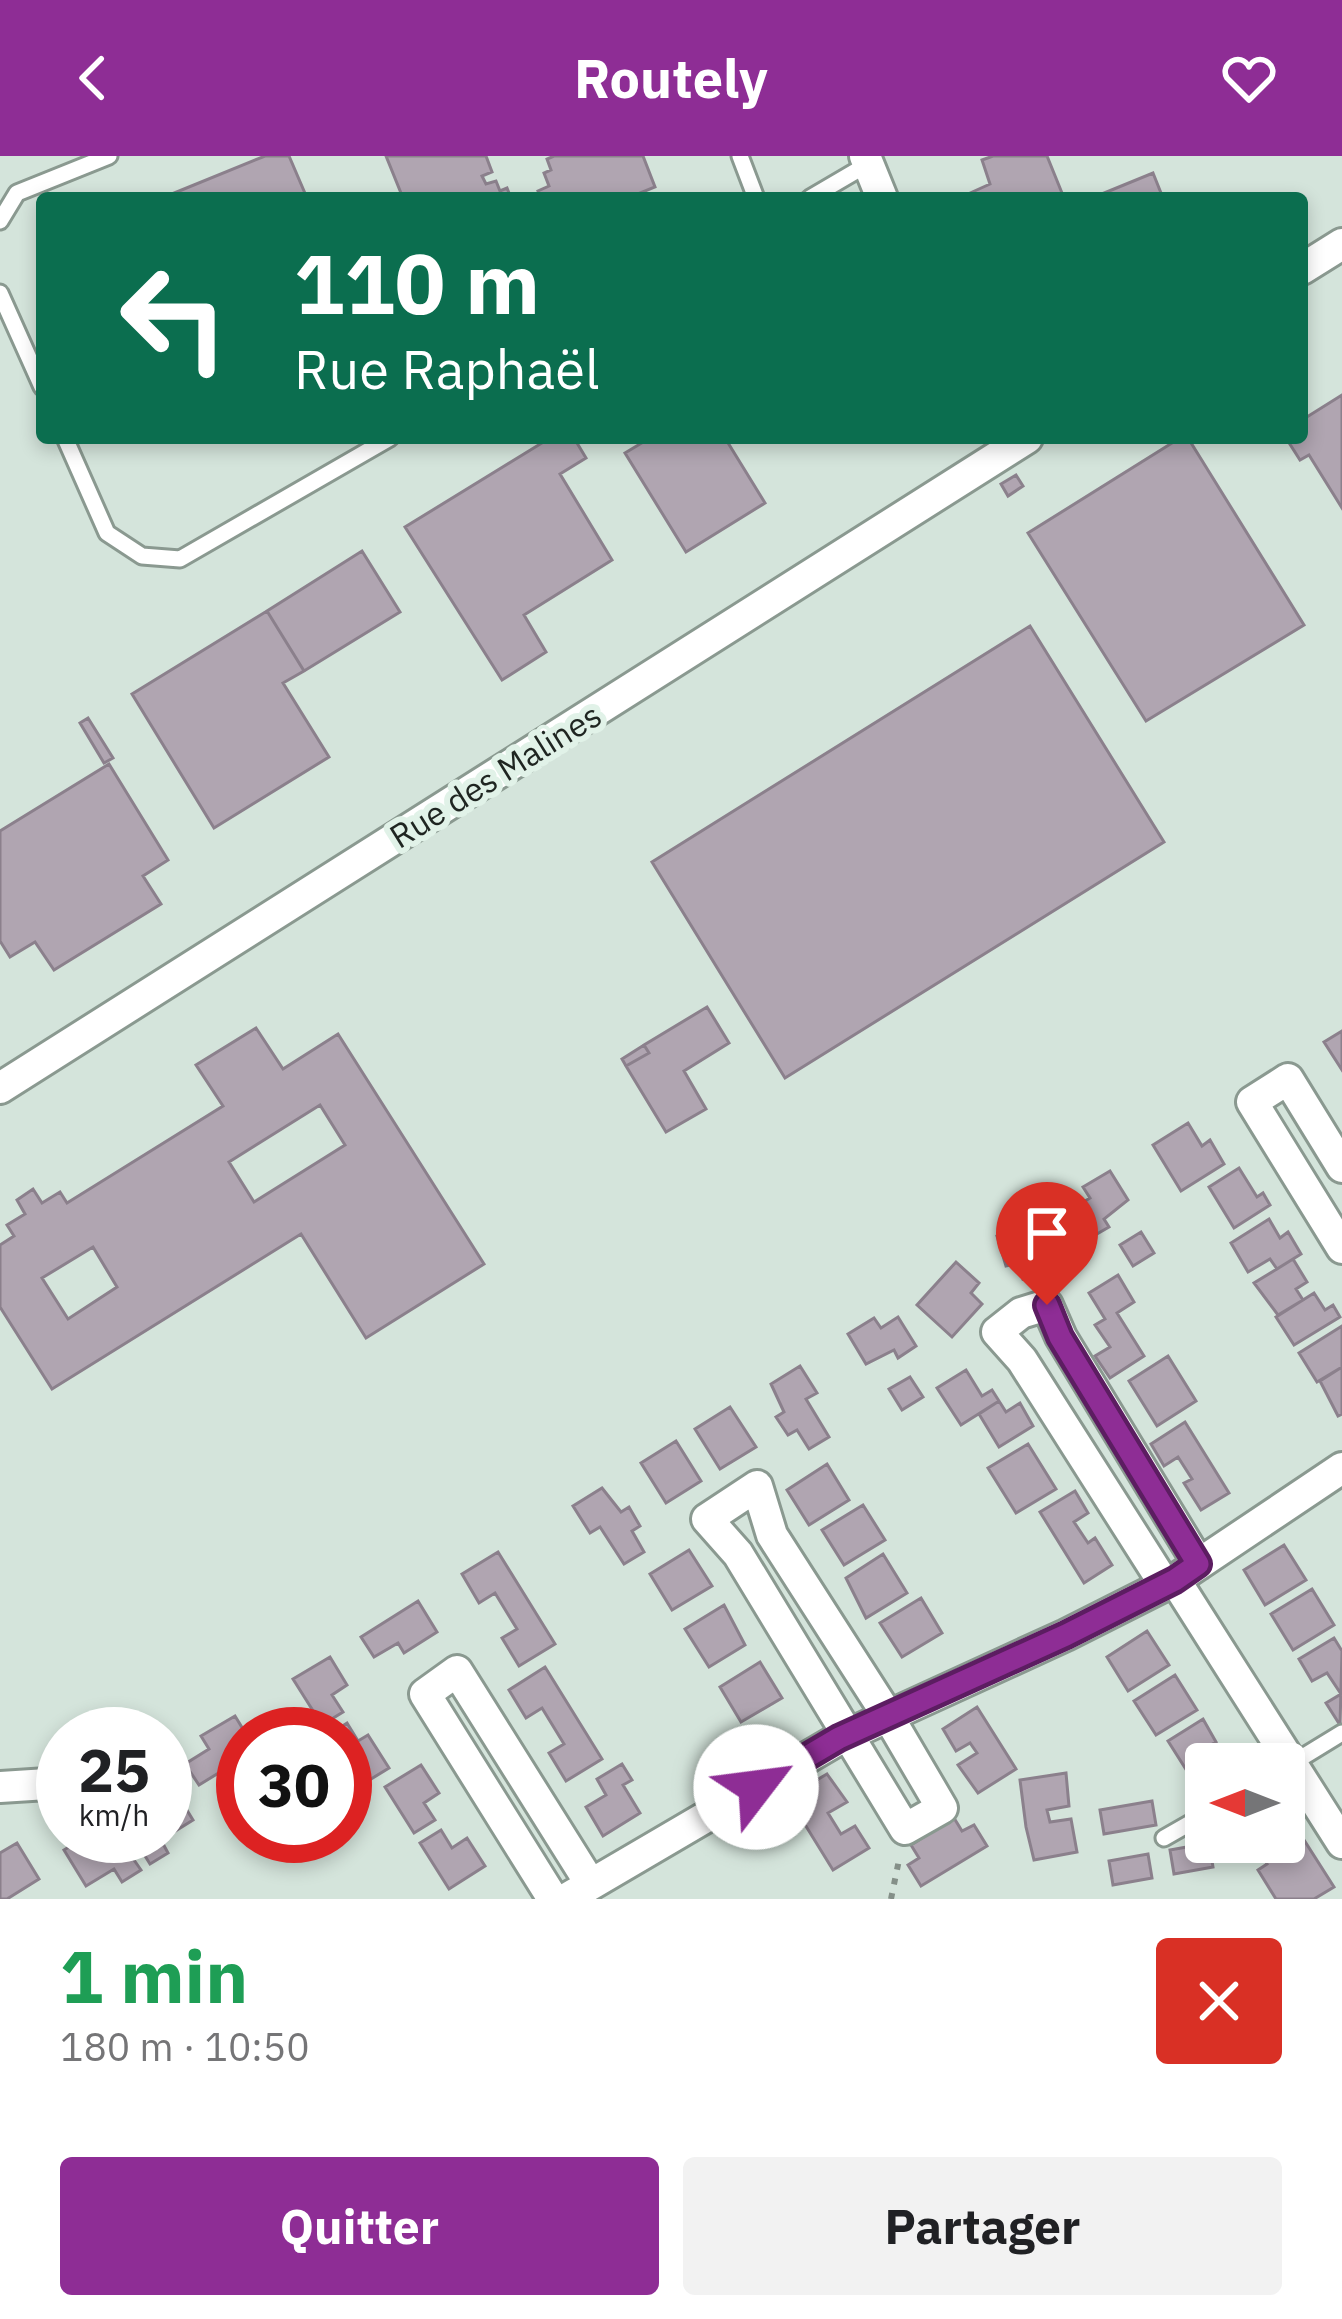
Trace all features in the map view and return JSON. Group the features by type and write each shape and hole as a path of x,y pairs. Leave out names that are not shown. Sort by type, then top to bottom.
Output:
{"street":[{"path":"867,160 880,192"},
{"path":"1308,265 1342,244"},
{"name":"Rue des Malines","path":"0,1088 985,450"},
{"path":"1342,1167 1288,1079 1252,1102 1342,1248"},
{"path":"1179,1576 997,1332 1021,1312 1047,1305 1179,1576 1275,1743"},
{"path":"553,1899 425,1694 457,1671 578,1891 847,1735 1066,1635 1179,1576 1342,1468"},
{"path":"757,1486 772,1534 888,1716 942,1808 905,1829 738,1554 706,1520 757,1486"},
{"path":"0,1787 36,1785"},
{"path":"1305,1791 1342,1844"}],"lane":[{"path":"0,221 17,193 109,156"},
{"path":"740,156 755,192"},
{"path":"818,192 867,160"},
{"path":"0,293 36,374"},
{"path":"67,444 107,533 142,556 179,559 380,444"},
{"path":"1305,1756 1342,1733"},
{"path":"1164,1838 1185,1826"}],"path":[{"path":"891,1899 905,1829"}],"building":[{"path":"265,156 289,156 304,192 177,192"},
{"path":"386,156 486,156 492,172 482,176 486,184 496,181 500,191 507,188 509,192 401,192"},
{"path":"643,156 655,187 643,192 538,192 549,186 544,173 551,170 547,159"},
{"path":"1047,156 1062,192 972,192 990,184 982,160"},
{"path":"1153,173 1161,192 1107,192"},
{"path":"1342,395 1342,508 1309,455 1300,460 1290,444 1308,444 1308,416"},
{"path":"540,444 578,444 586,458 560,474 612,560 524,615 546,652 502,680 405,527"},
{"path":"640,444 729,444 765,503 686,552 625,453"},
{"path":"1170,444 1192,444 1304,625 1146,721 1028,533"},
{"path":"1016,475 1023,486 1008,496 1001,484"},
{"path":"362,551 400,612 304,671 267,611"},
{"path":"267,611 304,671 283,683 329,757 214,828 132,694"},
{"path":"1030,626 1164,842 785,1078 652,862"},
{"path":"88,718 113,758 104,763 80,723"},
{"path":"109,764 168,860 143,876 161,904 54,970 35,942 10,957 0,941 0,831"},
{"path":"707,1007 729,1043 684,1071 706,1109 666,1132 626,1066 649,1053 644,1045"},
{"path":"256,1028 283,1069 338,1034 484,1264 366,1338 301,1234 52,1389 0,1307 0,1245 14,1236 7,1225 25,1214 17,1200 33,1189 42,1203 60,1192 67,1203 223,1106 196,1065","holes":["320,1105 345,1145 254,1202 229,1162","93,1247 117,1287 68,1319 42,1278"]},
{"path":"1342,1031 1342,1070 1324,1042"},
{"path":"644,1045 649,1053 626,1066 622,1059"},
{"path":"1188,1123 1202,1146 1210,1140 1224,1164 1181,1191 1153,1145"},
{"path":"1239,1168 1257,1197 1263,1193 1270,1205 1234,1228 1209,1187"},
{"path":"1110,1171 1128,1200 1104,1219 1109,1227 1090,1238 1072,1209 1090,1198 1083,1187"},
{"path":"1269,1219 1280,1238 1288,1232 1301,1254 1277,1269 1270,1259 1248,1272 1231,1243"},
{"path":"1053,1220 1066,1266 1023,1279 1019,1263 1006,1266 997,1236"},
{"path":"1141,1232 1154,1253 1133,1266 1120,1245"},
{"path":"1293,1259 1307,1282 1296,1289 1303,1300 1278,1315 1254,1283"},
{"path":"956,1262 979,1283 971,1293 982,1304 952,1337 917,1305"},
{"path":"1118,1275 1134,1302 1117,1313 1144,1356 1110,1378 1095,1356 1110,1347 1095,1325 1105,1319 1089,1293"},
{"path":"1314,1293 1325,1310 1333,1305 1340,1317 1294,1345 1276,1317"},
{"path":"898,1317 916,1346 898,1358 894,1350 866,1364 848,1334 874,1318 881,1328"},
{"path":"1342,1326 1342,1367 1317,1382 1299,1353"},
{"path":"1168,1356 1196,1401 1157,1426 1129,1381"},
{"path":"800,1366 817,1393 806,1399 829,1437 809,1449 797,1430 788,1435 776,1417 784,1412 771,1384"},
{"path":"1342,1367 1342,1414 1338,1416 1320,1381"},
{"path":"966,1370 982,1396 992,1390 999,1401 961,1425 937,1388"},
{"path":"910,1377 923,1397 902,1410 889,1389"},
{"path":"999,1401 1006,1412 1020,1403 1033,1426 999,1447 979,1414"},
{"path":"730,1407 756,1447 720,1469 695,1429"},
{"path":"1185,1422 1229,1493 1201,1510 1184,1483 1192,1479 1178,1457 1164,1466 1151,1444"},
{"path":"676,1441 701,1481 666,1503 641,1463"},
{"path":"1028,1444 1056,1489 1016,1513 988,1468"},
{"path":"827,1464 849,1500 809,1525 787,1490"},
{"path":"602,1488 621,1512 629,1507 640,1526 632,1531 644,1552 624,1564 600,1527 590,1533 573,1506"},
{"path":"1075,1491 1088,1513 1074,1522 1088,1543 1095,1538 1112,1565 1084,1583 1040,1512"},
{"path":"863,1505 885,1540 844,1565 822,1530"},
{"path":"1284,1545 1306,1580 1265,1605 1244,1570"},
{"path":"689,1550 712,1586 672,1610 650,1574"},
{"path":"498,1552 555,1644 519,1666 502,1638 517,1629 495,1593 479,1603 462,1574"},
{"path":"883,1554 907,1593 866,1618 846,1578"},
{"path":"1312,1589 1334,1625 1293,1650 1271,1614"},
{"path":"921,1598 942,1633 902,1657 880,1623"},
{"path":"418,1601 437,1632 404,1653 398,1643 374,1657 361,1637"},
{"path":"724,1605 745,1645 709,1667 685,1629"},
{"path":"1147,1631 1169,1665 1128,1691 1107,1657"},
{"path":"1334,1638 1342,1651 1341,1694 1327,1673 1312,1681 1299,1659"},
{"path":"330,1657 347,1685 332,1695 340,1707 311,1707 293,1679"},
{"path":"760,1662 782,1698 741,1722 720,1687"},
{"path":"545,1667 602,1759 566,1781 549,1753 564,1744 542,1708 526,1718 509,1690"},
{"path":"1175,1675 1197,1710 1156,1735 1134,1701"},
{"path":"1341,1694 1340,1725 1326,1703"},
{"path":"977,1707 1016,1769 978,1793 958,1765 977,1753 970,1743 956,1751 943,1729"},
{"path":"1203,1719 1216,1742 1185,1743 1185,1768 1168,1741"},
{"path":"216,1727 216,1775 199,1785 192,1774 192,1760 209,1749 201,1736"},
{"path":"372,1741 389,1768 372,1778"},
{"path":"622,1764 632,1780 623,1785 640,1813 603,1836 586,1807 606,1795 597,1779"},
{"path":"421,1765 439,1793 424,1803 435,1820 414,1833 385,1787"},
{"path":"1066,1773 1069,1806 1047,1810 1050,1822 1071,1819 1077,1852 1034,1860 1020,1780"},
{"path":"827,1774 847,1802 828,1813 841,1834 855,1826 869,1848 833,1870 788,1797"},
{"path":"1152,1801 1156,1825 1104,1834 1100,1810"},
{"path":"954,1818 962,1831 974,1825 987,1846 921,1886 908,1865 919,1858 911,1845"},
{"path":"441,1830 452,1848 467,1838 485,1866 449,1889 420,1843"},
{"path":"1305,1842 1334,1887 1314,1899 1276,1899 1258,1870 1267,1864 1305,1863"},
{"path":"17,1843 39,1879 0,1899 0,1853"},
{"path":"1185,1847 1185,1863 1212,1863 1213,1867 1174,1874 1170,1850"},
{"path":"1148,1854 1152,1878 1113,1885 1109,1861"},
{"path":"72,1863 136,1863 141,1870 122,1882 114,1869 86,1886"}],"route":[{"path":"756,1787 839,1738 1066,1635 1198,1564 1060,1337 1047,1305"}]}
